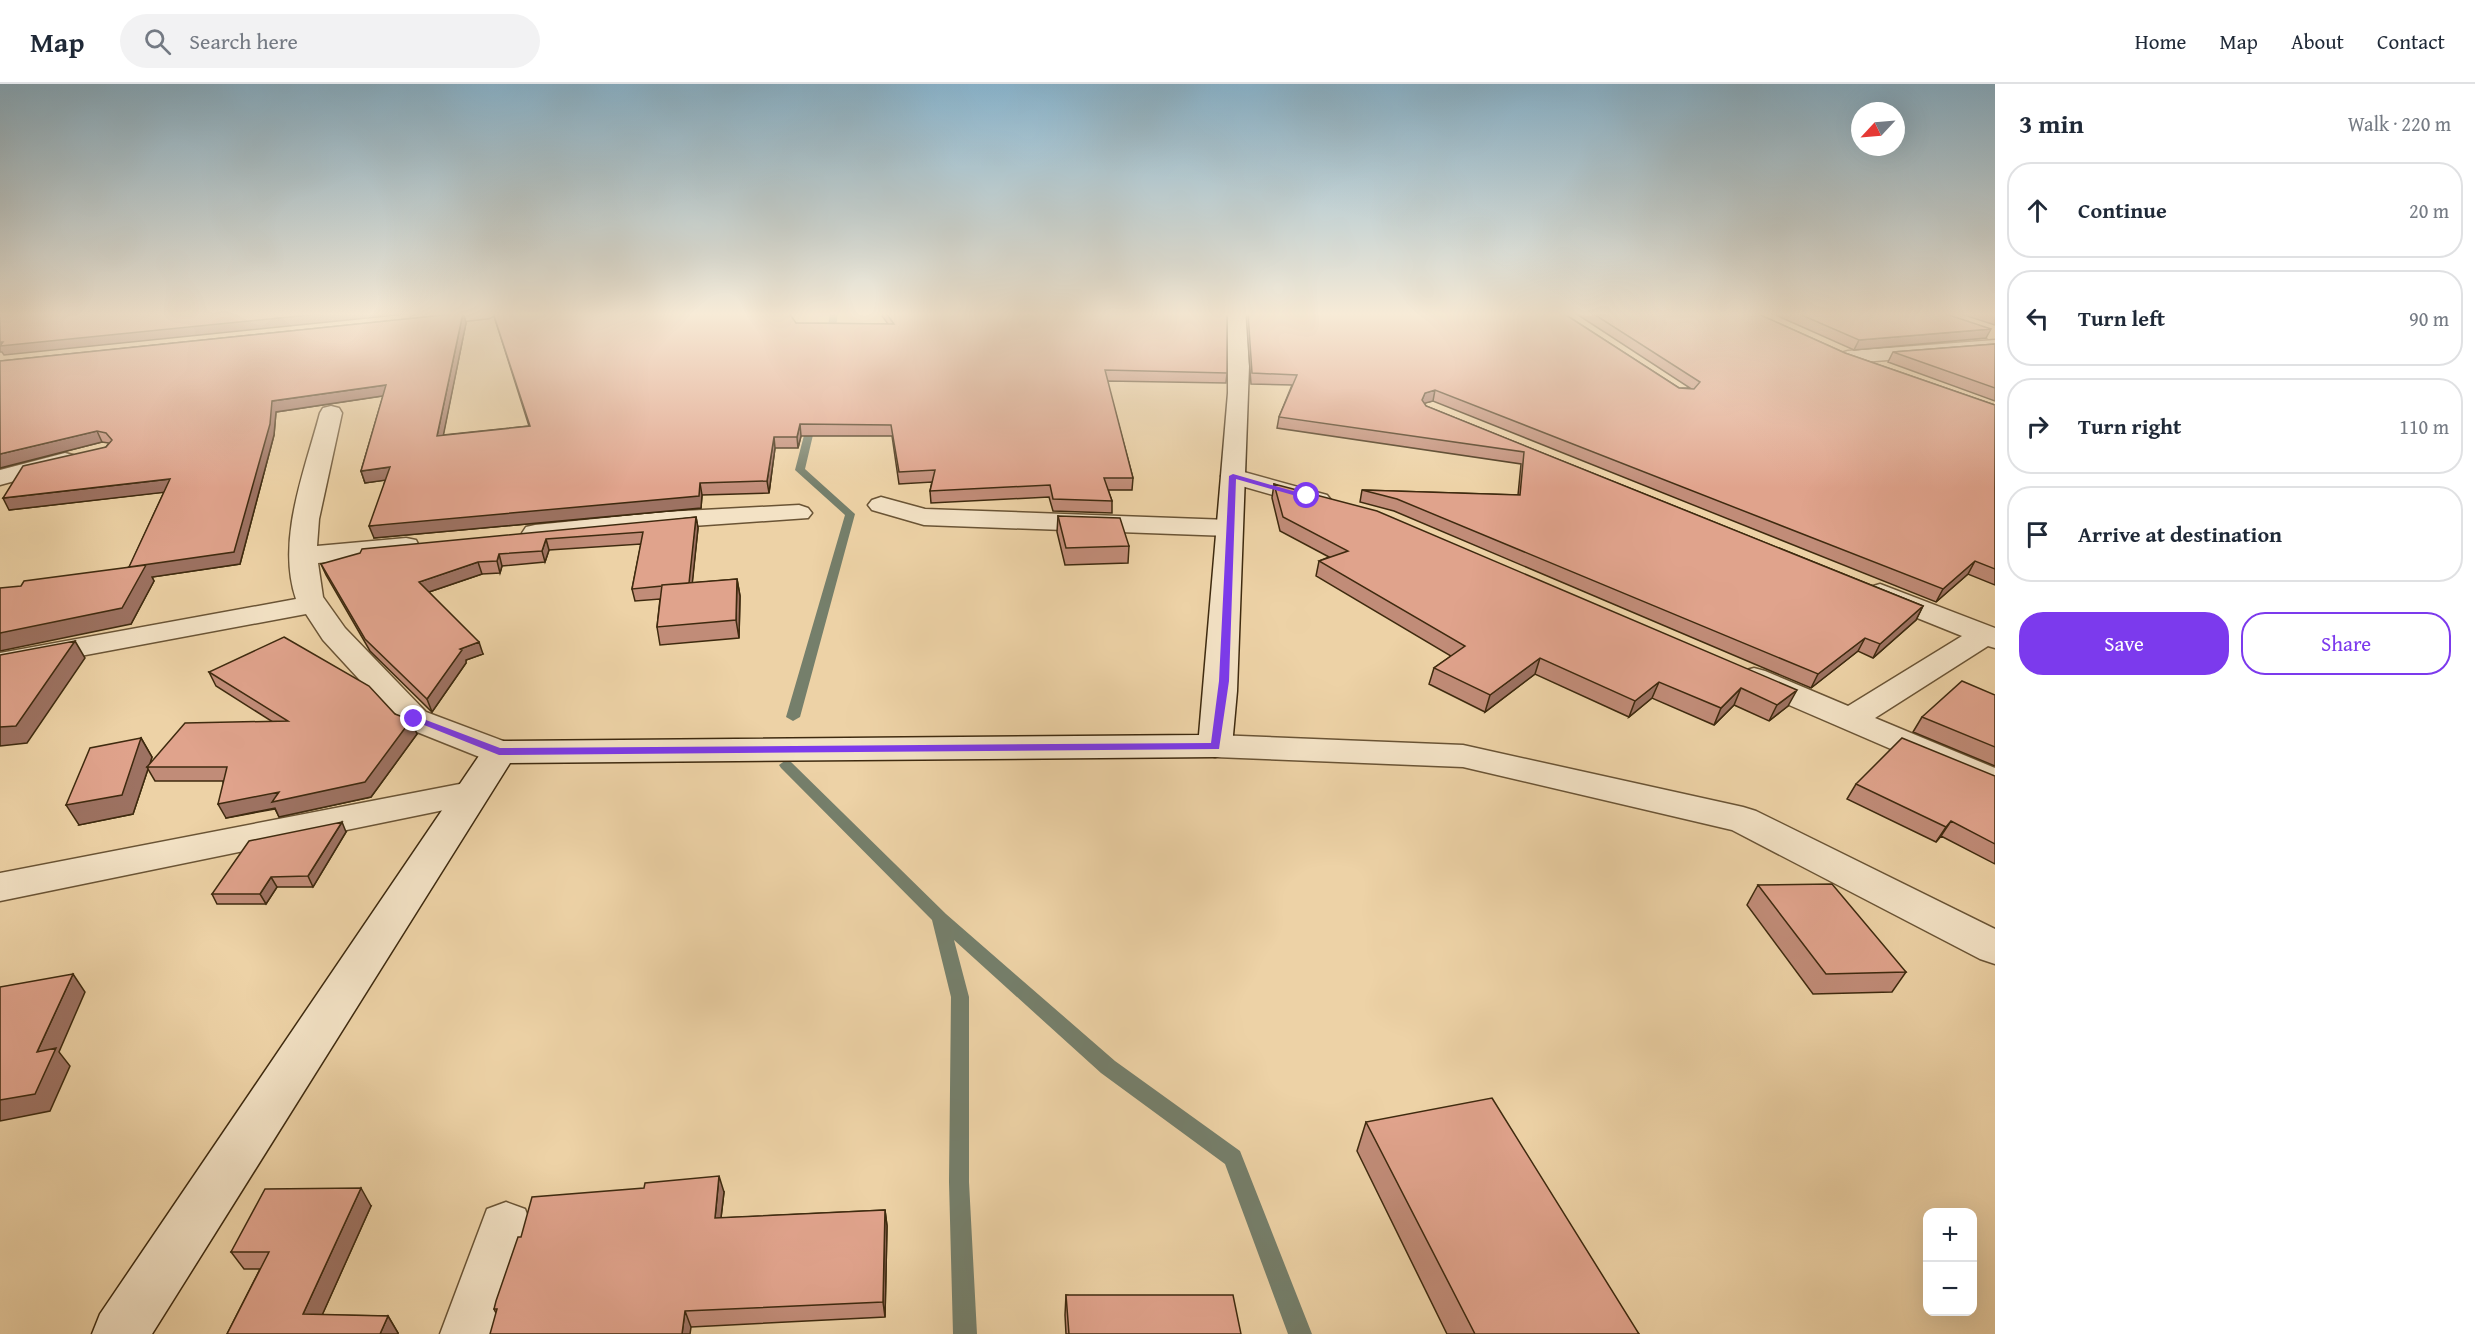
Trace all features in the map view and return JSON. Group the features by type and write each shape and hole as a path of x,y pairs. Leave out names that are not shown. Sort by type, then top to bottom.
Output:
{"street":[{"path":"1215,746 1224,681 1229,528 1240,371"},
{"path":"1888,371 1895,374"},
{"path":"331,413 306,519 303,556 309,597 334,634 414,719 499,752 1215,746 1463,756 1743,820 1995,948"},
{"path":"0,478 27,468 92,454"},
{"path":"1233,476 1340,506"},
{"path":"881,505 924,517 1229,528"},
{"path":"513,535 664,520 799,513"},
{"path":"303,556 431,543"},
{"path":"1853,583 1990,638"},
{"path":"0,662 314,604"},
{"path":"1850,719 1990,638"},
{"path":"1731,668 1995,782"},
{"path":"120,1334 499,752"},
{"path":"0,887 470,794"},
{"path":"468,1334 506,1227"}],"building":[{"path":"0,371 451,371 437,436 530,426 512,371 1105,371 1133,478 1104,478 1112,501 1053,499 1050,485 930,491 935,470 899,472 891,425 800,424 797,437 774,437 767,481 700,483 699,496 369,526 390,467 361,471 386,385 272,401 270,424 234,552 129,567 170,479 3,498 23,466 106,447 112,440 106,433 97,431 0,454"},
{"path":"1159,371 1227,371 1227,373"},
{"path":"1653,371 1679,388 1694,389 1700,382 1683,371 1898,371 1995,405 1995,569 1975,561 1943,589 1435,390 1425,393 1422,400 1426,406 1923,606 1880,644 1865,638 1818,674 1397,499 1362,490 1520,495 1524,452 1279,417 1297,375 1252,373"},
{"path":"1948,371 1995,371 1995,388"},
{"path":"1274,484 1377,511 1797,690 1777,705 1741,688 1721,708 1659,682 1635,701 1540,658 1490,695 1434,668 1465,646 1319,561 1348,551 1283,517"},
{"path":"1058,516 1120,518 1129,546 1066,548"},
{"path":"696,517 689,583 632,589 643,532 546,539 542,551 499,554 497,561 478,562 419,582 479,642 460,649 462,650 427,699 365,639 321,564 360,553 362,549"},
{"path":"146,565 122,608 0,633 0,588 21,586 24,581"},
{"path":"737,579 736,620 657,627 662,585"},
{"path":"284,637 369,686 395,714 411,720 365,782 272,802 279,792 218,804 227,767 147,767 185,723 288,721 209,672"},
{"path":"75,641 16,726 0,727 0,655"},
{"path":"1962,681 1995,695 1995,747 1922,717"},
{"path":"141,738 122,795 66,805 90,748"},
{"path":"1902,738 1995,776 1995,844 1951,821 1946,827 1856,784"},
{"path":"342,822 308,876 271,877 260,894 212,894 249,841"},
{"path":"1832,884 1906,972 1826,974 1758,885"},
{"path":"73,974 37,1052 56,1048 35,1094 0,1100 0,987"},
{"path":"1492,1098 1639,1334 1475,1334 1366,1122"},
{"path":"719,1176 715,1218 885,1210 883,1302 685,1311 682,1334 490,1334 497,1309 494,1309 496,1301 518,1237 521,1237 532,1197 644,1188 645,1183"},
{"path":"361,1188 303,1314 388,1316 380,1334 227,1334 269,1252 231,1252 265,1189"},
{"path":"1066,1295 1233,1295 1241,1334 1069,1334"}],"waterway":[{"path":"793,717 850,514 800,470 812,418"},
{"path":"786,765 940,918 1108,1067 1233,1158 1300,1334"},
{"path":"940,919 960,997 959,1182 965,1334"}],"route":[{"path":"414,719 499,752 1215,746 1224,681 1233,476 1307,496"}]}
